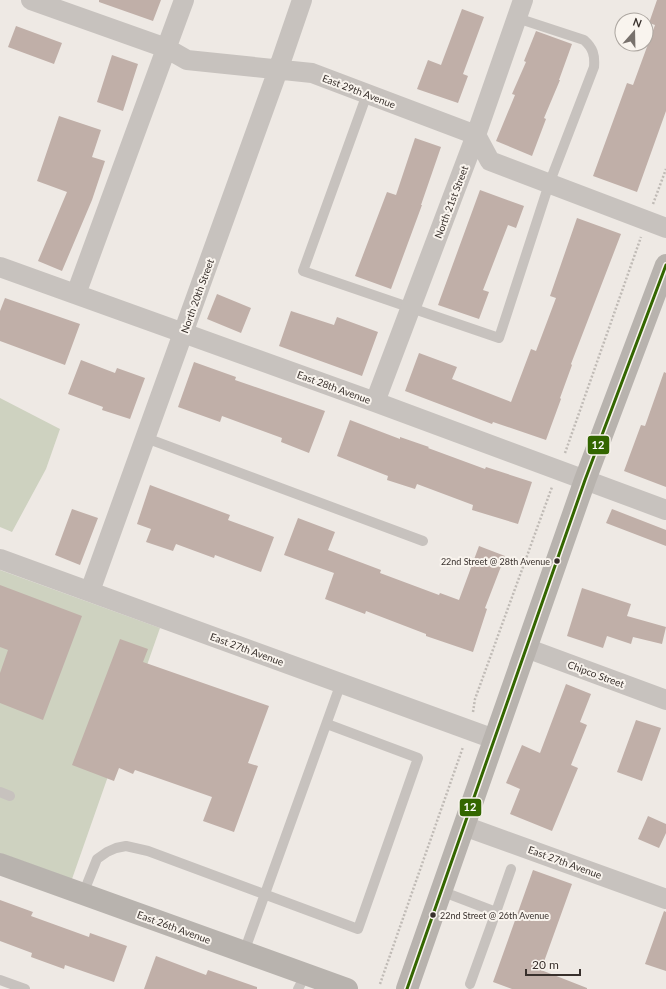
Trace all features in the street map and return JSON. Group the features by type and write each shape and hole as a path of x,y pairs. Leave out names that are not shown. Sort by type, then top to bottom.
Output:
{"main road":[{"path":"407,989 584,480 666,265"},
{"name":"East 26th Avenue","path":"0,864 244,952 302,982 347,989"}],"street":[{"name":"East 29th Avenue","path":"31,0 166,48 186,60 312,73 476,135"},
{"path":"76,294 184,0"},
{"name":"North 20th Street","path":"90,591 184,333 302,0"},
{"name":"North 21st Street","path":"375,402 476,135 520,9"},
{"path":"476,135 490,161 666,228"},
{"name":"East 28th Avenue","path":"0,267 375,402 666,510"},
{"name":"East 27th Avenue","path":"0,559 494,739"},
{"name":"Chipco Street","path":"526,648 666,700"},
{"name":"East 27th Avenue","path":"464,826 666,898"}],"lane":[{"path":"367,94 303,271 499,338 549,184 594,66 595,58 589,45 584,40 520,9"},
{"path":"146,438 423,541"},
{"path":"244,952 341,683"},
{"path":"83,894 97,859 107,852 126,846 148,851 358,929 418,758 327,724"},
{"path":"0,792 10,796"},
{"path":"470,984 511,869"},
{"path":"441,891 496,912"},
{"path":"0,980 25,989"}],"path":[{"path":"652,208 666,169"},
{"path":"562,460 642,237"},
{"path":"473,716 472,709 475,699 552,486"},
{"path":"380,984 463,747"}],"green space":[{"path":"0,398 60,429 46,469 12,532 0,527"},
{"path":"0,570 160,628 72,879 0,853"}],"building":[{"path":"99,0 161,0 153,21 99,2"},
{"path":"657,0 666,0 666,111 637,192 593,176 627,83 633,85 645,52 654,52 655,25 653,12"},
{"path":"462,9 484,17 463,74 468,76 458,103 417,89 428,60 441,65"},
{"path":"16,26 62,43 54,64 8,47"},
{"path":"536,31 572,44 560,80 544,118 546,119 532,156 496,141 515,95 512,94 526,62 524,61"},
{"path":"112,55 138,64 123,111 97,102"},
{"path":"59,116 101,130 92,157 105,161 92,200 62,271 38,261 67,192 37,181"},
{"path":"415,138 441,147 422,205 391,289 355,276 387,192 396,195"},
{"path":"480,190 524,206 516,228 508,225 483,290 489,292 479,319 438,305"},
{"path":"577,218 621,234 571,364 572,365 560,398 561,399 546,440 493,422 492,424 405,391 419,353 457,367 452,379 511,402 531,349 536,351 556,298 550,296"},
{"path":"217,294 251,308 241,333 207,319"},
{"path":"5,298 80,324 65,365 0,341 0,311"},
{"path":"291,311 334,325 337,317 378,332 362,376 279,346"},
{"path":"81,360 115,373 117,368 145,378 130,419 102,410 103,407 68,394"},
{"path":"194,362 236,377 235,380 325,411 309,453 281,442 282,438 222,416 220,422 178,407"},
{"path":"664,372 666,373 666,487 624,471 641,425 645,426"},
{"path":"350,420 400,439 400,437 429,447 428,448 485,469 486,467 532,482 518,524 472,510 473,505 417,484 415,489 387,480 388,476 337,456"},
{"path":"150,485 230,515 228,520 274,537 261,572 215,555 214,558 176,544 173,551 146,542 151,529 137,524"},
{"path":"72,509 98,518 80,565 55,555"},
{"path":"612,509 666,530 666,546 606,523"},
{"path":"298,518 335,532 328,550 381,570 380,573 439,595 440,593 459,600 479,546 505,556 485,608 487,609 473,652 426,636 426,634 366,611 365,614 325,599 334,573 284,555"},
{"path":"0,585 82,616 43,720 0,703 0,673 8,650 0,647"},
{"path":"582,588 631,604 627,616 666,627 662,644 633,637 631,644 607,636 603,648 567,636"},
{"path":"120,639 148,649 143,662 269,706 248,763 258,766 234,832 203,821 212,797 135,770 133,774 119,768 114,781 72,765"},
{"path":"566,684 591,694 580,722 587,725 571,765 578,768 552,831 510,814 520,789 506,783 522,745 540,753"},
{"path":"636,720 661,728 642,781 617,772"},
{"path":"648,816 666,824 666,833 659,848 638,839"},
{"path":"533,870 572,884 541,970 587,989 512,989 493,982"},
{"path":"0,900 33,912 31,916 89,937 90,933 127,946 114,982 65,965 64,969 31,957 32,953 0,941"},
{"path":"664,911 666,912 666,971 645,964"},
{"path":"156,956 206,975 208,970 257,987 257,989 144,989"}],"transit line":[{"name":"12","path":"407,989 585,480 666,265"}],"place":[{"name":"22nd Street @ 28th Avenue","path":"557,561"},
{"name":"22nd Street @ 26th Avenue","path":"433,915"}]}
